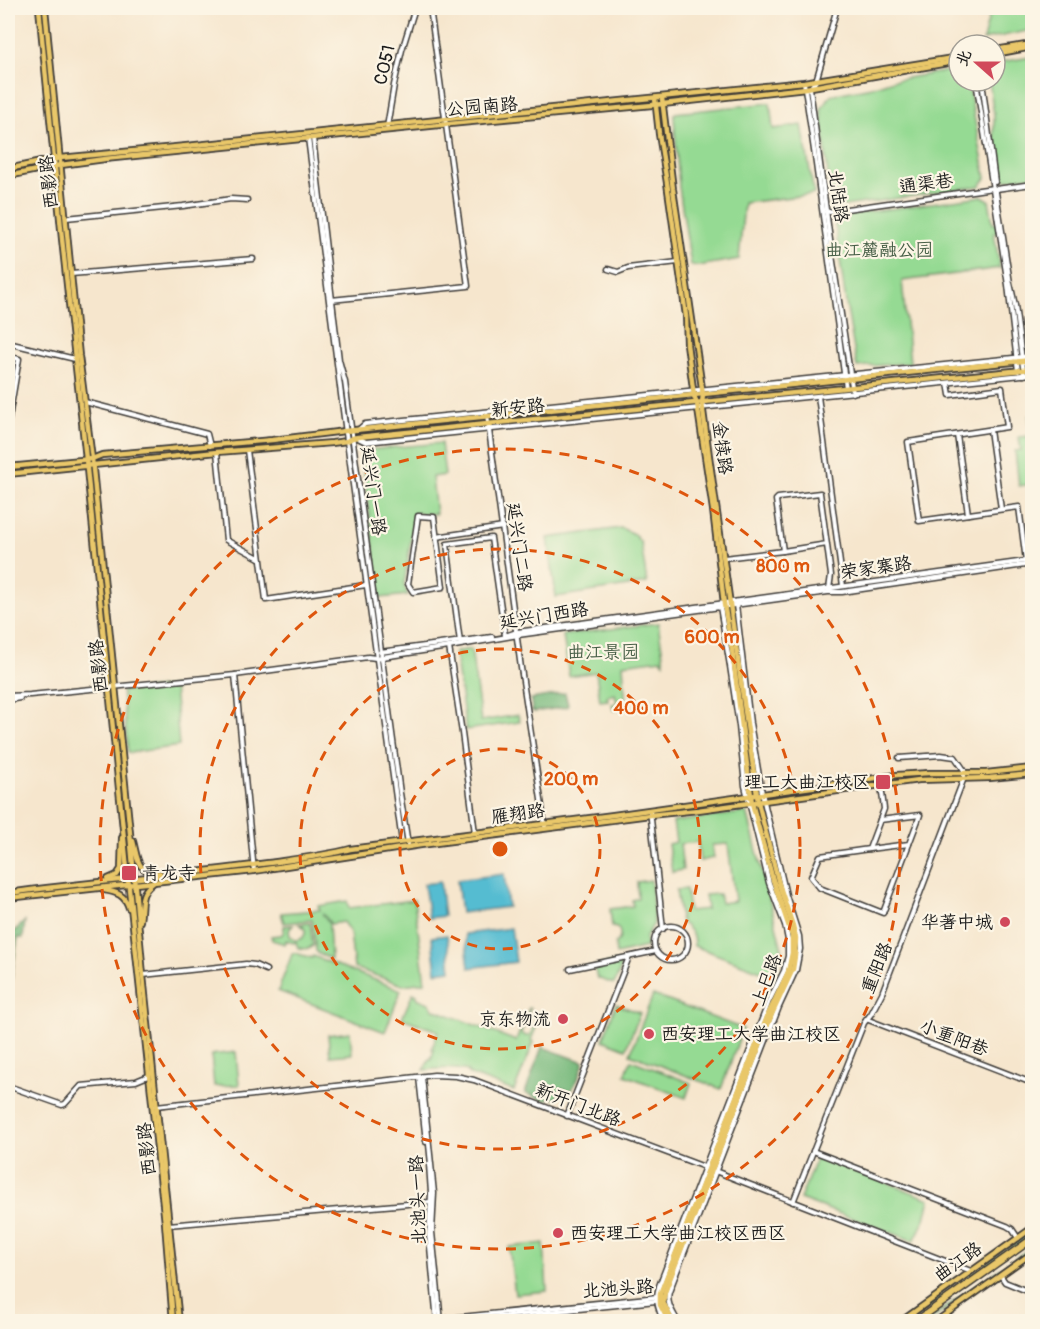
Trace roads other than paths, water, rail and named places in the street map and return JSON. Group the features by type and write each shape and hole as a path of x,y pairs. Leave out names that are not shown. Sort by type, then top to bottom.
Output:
{"highway":[{"name":"曲江路","path":"915,1322 1032,1239"},
{"name":"曲江路","path":"922,1322 1032,1244"}],"main road":[{"name":"西影路","path":"39,8 66,218 85,402 89,466 126,826 132,918 148,1076 179,1322"},
{"name":"西影路","path":"45,8 57,158"},
{"path":"1007,50 1032,45"},
{"name":"公园南路","path":"8,169 57,158 806,86 947,61"},
{"name":"公园南路","path":"806,86 816,81 947,61"},
{"name":"金犊路","path":"655,101 686,316 687,344 694,393 700,405 724,558 732,650 754,795"},
{"name":"金犊路","path":"663,101 676,213 702,392 700,405 713,510 728,605"},
{"name":"公园南路","path":"8,176 58,165 387,128"},
{"name":"西影路","path":"58,165 62,239 89,459"},
{"name":"新安路","path":"8,467 487,414 1032,358"},
{"name":"新安路","path":"8,474 1021,373 1032,369"},
{"name":"雁翔路","path":"650,812 756,802 927,779 1032,768"},
{"name":"雁翔路","path":"8,893 103,881 159,880 354,855 910,774 929,772 990,778 1032,774"},
{"name":"上巳路","path":"660,1299 771,1006 785,978 792,953 790,931 773,880 754,795"},
{"path":"126,826 141,868 151,873 175,874"},
{"path":"103,881 114,877 121,869 120,850 126,826"},
{"name":"雁翔路","path":"8,898 96,888 175,874 254,868 405,842 545,827"},
{"path":"139,926 142,894 150,884 159,880"},
{"name":"西影路","path":"131,881 139,926 167,1225 173,1322"},
{"path":"96,888 120,894 127,902 132,918"},
{"name":"曲江路","path":"900,1322 1032,1228"},
{"name":"曲江路","path":"935,1322 1032,1253"},
{"path":"660,1299 669,1322"}],"street":[{"name":"C051","path":"387,128 402,50 415,8"},
{"path":"331,300 468,286 430,8"},
{"path":"816,81 837,8"},
{"name":"北陆路","path":"806,86 849,390"},
{"path":"978,93 1015,305 1021,373"},
{"path":"983,93 995,188"},
{"name":"延兴门一路","path":"310,138 339,360 345,382 348,431 352,439 406,848"},
{"name":"通渠巷","path":"825,212 1032,184"},
{"path":"66,218 231,199 247,200"},
{"path":"71,274 253,259"},
{"path":"608,269 618,272 628,268 678,262"},
{"path":"8,343 76,360"},
{"path":"8,356 19,358 8,424"},
{"path":"700,405 818,396 849,390 948,383 1021,373 1032,374"},
{"path":"948,383 950,395 1002,388 1007,427 908,442 919,521 1019,507 1026,561"},
{"path":"818,396 843,586"},
{"path":"85,402 207,434 210,446"},
{"name":"延兴门二路","path":"487,414 545,827"},
{"path":"990,430 1001,510"},
{"path":"957,435 968,514"},
{"name":"延兴门一路","path":"352,439 366,585 379,655"},
{"path":"247,450 266,600 366,585"},
{"path":"217,452 226,540 260,558"},
{"path":"783,550 776,500 820,493 831,575 829,589"},
{"path":"418,516 434,517 436,537 443,587 413,592 408,584 418,516"},
{"path":"436,537 503,527"},
{"path":"460,642 447,544 490,538 505,636"},
{"path":"724,558 827,544"},
{"name":"荣家寨路","path":"728,605 842,592 1032,562"},
{"name":"荣家寨路","path":"728,605 843,586 1032,562"},
{"path":"442,582 452,580"},
{"path":"710,1169 794,976 799,957 799,936 754,795 750,723 728,605"},
{"name":"延兴门西路","path":"8,698 235,675 728,605"},
{"name":"延兴门西路","path":"379,655 449,647 517,634"},
{"path":"449,647 475,833"},
{"path":"235,675 254,868"},
{"path":"899,758 941,755 955,757 964,770 964,776"},
{"name":"重阳路","path":"793,1202 864,1023 882,993 964,776"},
{"path":"869,849 884,809 881,785"},
{"path":"650,812 663,929"},
{"path":"880,820 920,815 883,913 820,888 811,877 820,856 909,844"},
{"path":"672,927 681,930 686,937 687,946 683,955 673,960 663,958 656,951 654,941 663,929 672,927"},
{"path":"570,969 656,951"},
{"path":"567,1116 629,957"},
{"path":"143,975 246,964 266,970"},
{"name":"小重阳巷","path":"866,1019 1032,1083"},
{"name":"新开门北路","path":"156,1106 440,1075 463,1077 710,1169 971,1271"},
{"path":"8,1086 62,1105 81,1086 136,1081 148,1076"},
{"name":"北池头一路","path":"421,1077 429,1165 429,1243 439,1320"},
{"name":"北池头一路","path":"421,1077 434,1193 432,1232 439,1320"},
{"path":"813,1151 1007,1226 1018,1238"},
{"path":"167,1225 430,1202"},
{"path":"1000,1276 1005,1282 1032,1293"},
{"path":"660,1299 669,1305 678,1322"},
{"name":"北池头路","path":"439,1320 660,1299"},
{"name":"北池头路","path":"451,1322 660,1299"}],"water":[{"path":"504,874 508,907 461,913 457,880"},
{"path":"440,882 444,916 429,918 424,884"},
{"path":"511,928 516,962 469,968 465,934"},
{"path":"447,935 451,970 436,972 432,937"}],"place":[{"name":"理工大曲江校区","path":"883,782"},
{"name":"青龙寺","path":"129,873"},
{"name":"华著中城","path":"1005,922"},
{"name":"京东物流","path":"563,1019"},
{"name":"西安理工大学曲江校区","path":"649,1034"},
{"name":"西安理工大学曲江校区西区","path":"558,1233"}],"park label":[{"name":"曲江麓融公园","path":"879,250"},
{"name":"曲江景园","path":"603,652"}]}
